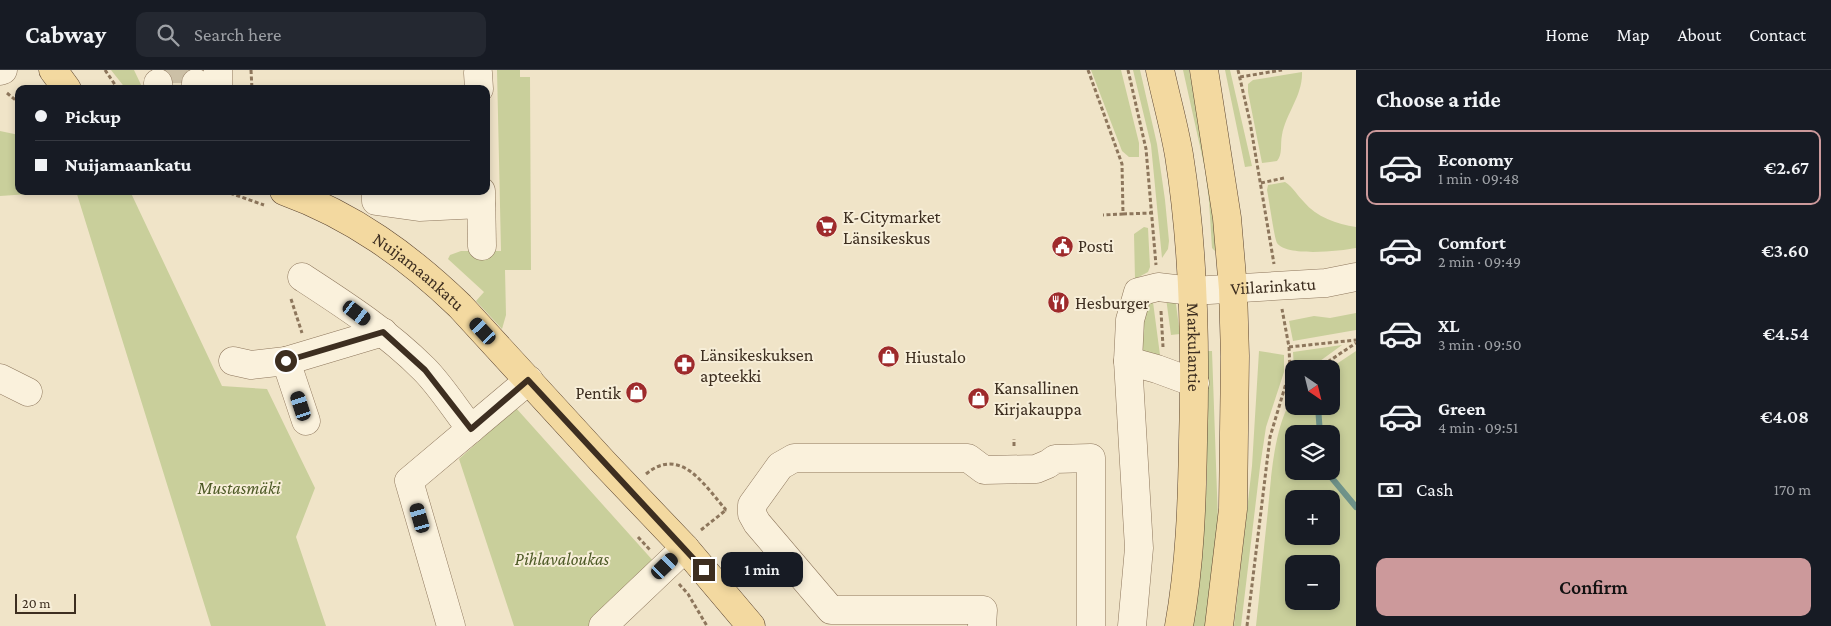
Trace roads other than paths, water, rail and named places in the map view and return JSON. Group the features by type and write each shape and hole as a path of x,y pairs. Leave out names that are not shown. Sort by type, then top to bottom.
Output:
{"main road":[{"path":"53,70 64,85"},
{"name":"Markulantie","path":"1160,70 1179,153 1189,238 1192,291 1195,382 1192,514 1179,626"},
{"path":"1204,70 1227,218 1233,289 1233,509 1219,626"},
{"name":"Nuijamaankatu","path":"277,199 360,226 386,243 434,281 460,306 604,463 693,539 751,626"}],"street":[{"path":"360,226 376,196 419,207 481,198 482,246"},
{"path":"302,277 383,332 425,370 471,429"},
{"name":"Viilarinkatu","path":"1128,361 1130,320 1138,292 1158,287 1192,291 1326,283 1356,278"},
{"path":"233,361 251,365 297,357 383,332"},
{"path":"297,357 306,421"},
{"path":"1132,626 1139,548 1128,361 1195,382"},
{"path":"0,378 28,392"},
{"path":"451,626 409,481 528,380"},
{"path":"982,626 983,610 831,610 757,523 752,514 739,508 780,466 794,458 968,458 984,470 1036,469 1055,459 1091,458 1091,626"},
{"path":"602,626 693,539"}],"waterway":[{"path":"1319,415 1319,425"},
{"path":"1334,480 1356,507"}],"tunnel":[{"path":"177,70 177,83"}],"place":[{"name":"K-Citymarket Länsikeskus","path":"827,227"},
{"name":"Posti","path":"1062,246"},
{"name":"Hesburger","path":"1059,303"},
{"name":"Hiustalo","path":"889,357"},
{"name":"Länsikeskuksen apteekki","path":"684,365"},
{"name":"Pentik","path":"637,393"},
{"name":"Kansallinen Kirjakauppa","path":"978,398"}],"park label":[{"name":"Mustasmäki","path":"239,488"},
{"name":"Pihlavaloukas","path":"562,559"}]}
